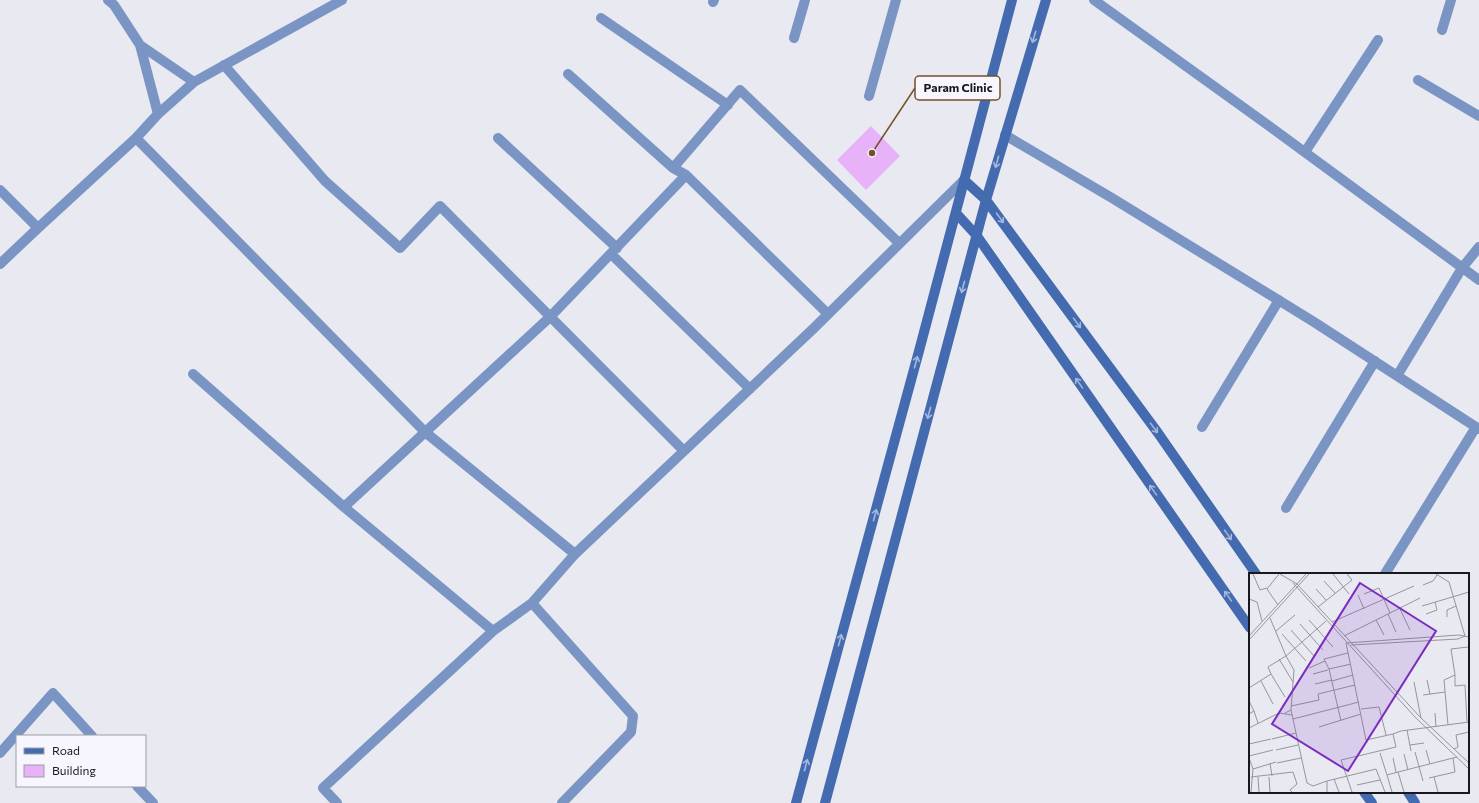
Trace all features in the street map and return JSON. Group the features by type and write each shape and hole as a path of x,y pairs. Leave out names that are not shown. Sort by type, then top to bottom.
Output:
{"street":[{"path":"108,0 114,5 140,46 158,114"},
{"path":"0,264 136,138 158,114 194,82 342,0"},
{"path":"794,38 805,0"},
{"path":"869,96 896,0"},
{"path":"796,803 917,358 1012,0"},
{"path":"825,803 986,200 1046,0"},
{"path":"1094,0 1479,280"},
{"path":"1442,30 1451,0"},
{"path":"601,18 728,105"},
{"path":"1305,152 1378,40"},
{"path":"140,46 194,82"},
{"path":"224,65 326,181 400,248 440,206 684,451"},
{"path":"568,74 673,168 686,175 828,314"},
{"path":"1418,80 1479,116"},
{"path":"673,168 740,90 899,243"},
{"path":"1005,135 1279,300 1477,428 1387,573"},
{"path":"136,138 425,432 575,554"},
{"path":"498,138 614,251 750,389"},
{"path":"344,508 550,317 686,175"},
{"path":"964,180 986,200 1158,433 1255,573"},
{"path":"337,803 323,788 493,631 532,603 575,554 750,389 964,180"},
{"path":"0,190 38,228"},
{"path":"956,213 977,236 1249,627"},
{"path":"1397,376 1462,268 1479,247"},
{"path":"1202,428 1279,300"},
{"path":"1286,508 1375,361"},
{"path":"193,374 344,508 493,631"},
{"path":"532,603 632,716 631,732 562,803"},
{"path":"0,753 53,693 91,735"},
{"path":"138,787 153,803"},
{"path":"1365,793 1372,803"},
{"path":"1409,793 1415,803"}],"building":[{"path":"871,126 900,156 866,190 837,160"}],"place":[{"name":"Param Clinic","path":"872,153"}]}
